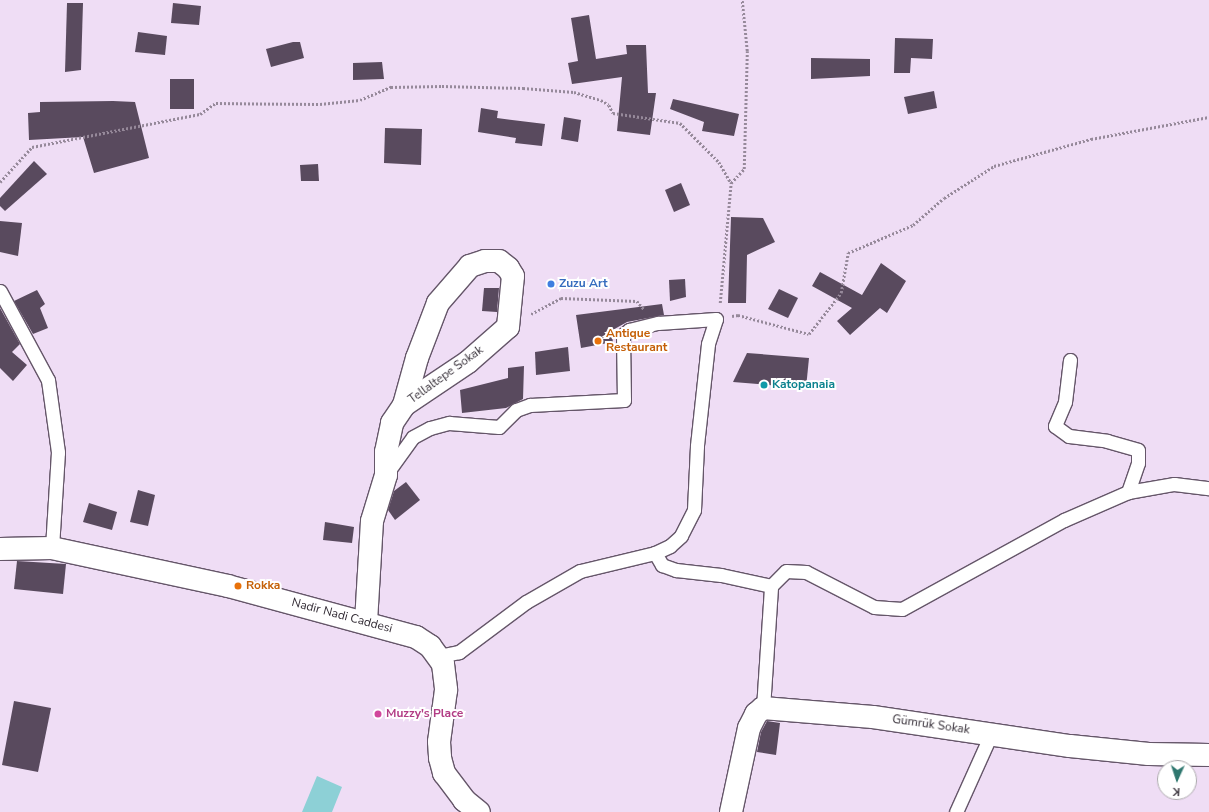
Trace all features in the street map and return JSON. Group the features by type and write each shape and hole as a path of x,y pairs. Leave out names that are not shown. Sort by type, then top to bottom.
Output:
{"street":[{"path":"404,405 417,358 438,303 470,266 485,261 500,262 508,268 513,276 508,327"},
{"name":"Tellaltepe Sokak","path":"366,622 372,521 386,475 386,452 392,424 404,405 468,362 508,327"},
{"name":"Nadir Nadi Caddesi","path":"0,549 52,548 228,586 366,622 416,637 430,646 439,656"},
{"path":"439,656 444,668 446,690 440,758 451,785 479,812"},
{"path":"731,812 749,728 756,714 763,708"},
{"name":"Gümrük Sokak","path":"763,708 872,717 1149,754 1209,755"}],"lane":[{"path":"0,291 48,380 58,452 52,548"},
{"path":"386,475 413,437 430,428 450,423 499,427 516,410 530,405 624,400 623,335 629,330 658,323 716,319 708,344 697,446 694,510 681,536 670,546 655,553 580,570 526,602 459,652 439,656"},
{"path":"1070,360 1065,402 1055,426 1068,436 1107,441 1138,450 1138,463 1128,492"},
{"path":"763,708 771,586 786,571 806,572 874,607 902,609 1064,520 1128,492 1174,484 1209,488"},
{"path":"655,553 662,564 676,570 721,575 771,586"},
{"path":"956,812 991,734"}],"path":[{"path":"731,182 744,169 747,51 742,0"},
{"path":"0,182 32,147 200,114 216,103 320,104 360,100 391,88 442,86 523,88 574,92 601,100 609,105 613,113 680,123 719,162 731,182 722,296 716,319 738,315 809,334 841,293 848,253 913,224 944,198 994,166 1091,139 1209,117"},
{"path":"508,327 561,298 637,301 658,323"}],"shaded area":[{"path":"317,776 342,787 332,812 302,812"}],"building":[{"path":"67,3 83,3 81,70 65,72"},
{"path":"173,3 201,6 199,25 171,23"},
{"path":"589,15 596,59 627,54 626,45 646,45 648,93 656,93 650,135 617,131 622,77 572,84 568,63 578,61 571,18"},
{"path":"138,32 167,36 165,55 135,52"},
{"path":"895,38 933,39 932,59 911,58 910,73 894,73"},
{"path":"293,42 300,42 304,58 271,67 266,49"},
{"path":"811,58 870,59 870,76 811,79"},
{"path":"382,62 384,79 353,80 353,63"},
{"path":"170,79 194,79 194,109 170,109"},
{"path":"934,91 937,108 908,114 904,97"},
{"path":"673,99 739,114 734,136 702,131 704,122 670,109"},
{"path":"40,102 135,102 149,158 94,173 83,137 29,140 28,113 40,112"},
{"path":"481,108 498,111 497,118 545,124 542,146 515,143 516,138 478,132"},
{"path":"564,117 581,120 578,142 561,139"},
{"path":"385,128 422,129 421,165 384,163"},
{"path":"34,161 47,174 5,211 0,206 0,198"},
{"path":"318,164 319,181 301,181 300,165"},
{"path":"681,183 690,205 674,212 665,190"},
{"path":"731,217 763,218 775,242 747,255 746,303 728,303"},
{"path":"0,221 22,223 18,256 0,252"},
{"path":"881,263 906,281 887,313 880,308 850,335 837,321 852,308 812,286 820,272 862,295"},
{"path":"685,279 686,297 670,301 669,280"},
{"path":"484,288 499,288 497,312 482,311"},
{"path":"779,289 798,298 788,318 768,309"},
{"path":"37,290 45,304 40,308 48,328 33,334 14,301"},
{"path":"662,304 664,315 627,322 611,331 613,342 581,348 576,315"},
{"path":"0,308 20,344 12,352 27,365 13,381 0,368"},
{"path":"568,347 570,371 536,375 535,352"},
{"path":"747,353 809,358 806,388 733,382"},
{"path":"524,366 523,399 506,408 462,413 460,390 508,378 508,368"},
{"path":"406,482 420,500 395,520 388,510 394,491"},
{"path":"138,490 155,495 148,526 130,522"},
{"path":"89,503 117,512 112,530 83,522"},
{"path":"325,522 354,527 352,543 323,540"},
{"path":"17,561 66,564 63,594 14,589"},
{"path":"14,701 51,708 38,772 2,765"},
{"path":"767,721 780,723 776,755 757,752 761,732"}],"place":[{"name":"Zuzu Art","path":"551,284"},
{"name":"Antique Restaurant","path":"598,341"},
{"name":"Katopanaia","path":"764,385"},
{"name":"Rokka","path":"238,586"},
{"name":"Muzzy's Place","path":"378,714"}]}
